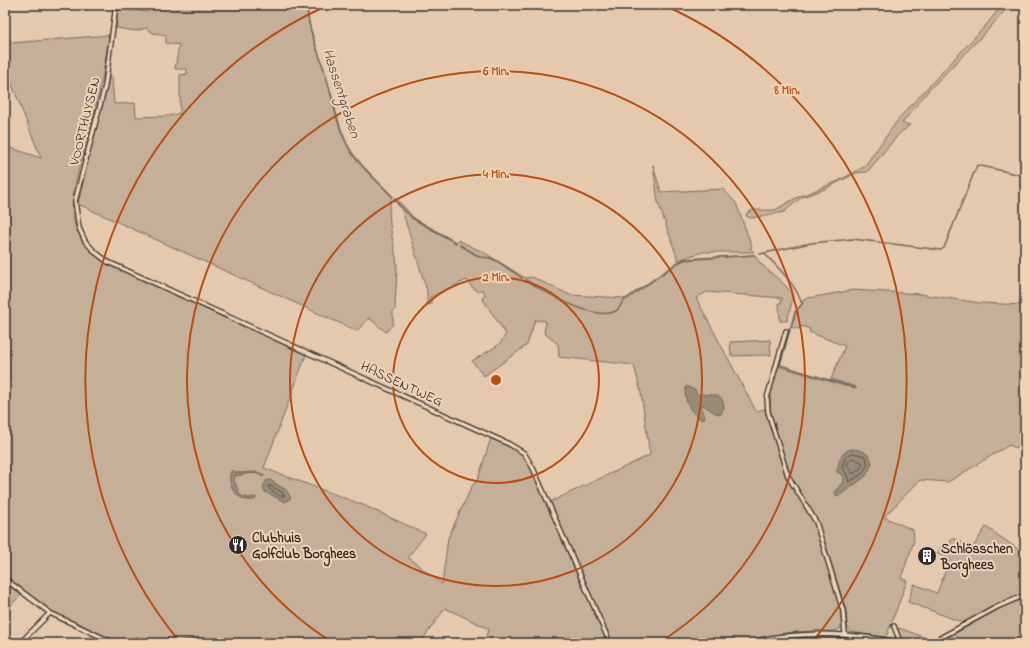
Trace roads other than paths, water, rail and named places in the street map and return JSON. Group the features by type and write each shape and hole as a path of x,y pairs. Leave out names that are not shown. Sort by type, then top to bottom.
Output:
{"street":[{"name":"VOORTHUYSEN","path":"85,241 79,228 75,202 105,86 116,5"},
{"name":"HASSENTWEG","path":"85,241 95,252 108,262 504,442 524,453 533,468 610,643"},
{"path":"786,331 767,398 768,412 788,476 816,522 843,611 845,634"},
{"path":"5,579 50,613 114,643"},
{"path":"931,643 1002,604 1025,595"},
{"path":"20,643 50,613"},
{"path":"894,626 900,642"},
{"path":"752,643 766,638 805,634 845,634 908,643"},
{"path":"185,643 206,641 212,643"}],"water":[{"path":"686,386 695,390 697,394 716,395 722,399 724,407 721,414 717,414 703,405 701,406 705,417 703,420 695,415 687,402 685,391"},
{"path":"852,449 859,450 868,455 872,464 866,476 839,496 836,495 835,491 843,482 842,475 837,472 839,461 845,452"},
{"path":"232,470 239,473 255,472 265,475 263,477 253,473 235,476 234,480 240,495 248,498 256,497 256,499 244,499 234,492 230,481"},
{"path":"270,480 286,490 291,498 285,502 265,492 263,488 266,481"}],"waterway":[{"name":"Hassentgraben","path":"308,5 311,30 323,65 339,124 347,144 361,164 392,196"},
{"name":"Hassentgraben","path":"760,254 811,243 853,239 941,250 944,248 977,165 1025,176"},
{"name":"Hassentgraben","path":"394,199 412,218 456,243"},
{"name":"Hassentgraben","path":"460,245 480,257 490,258 497,261 522,278"},
{"path":"765,254 791,283 802,304 795,312 780,365 855,388"},
{"name":"Hassentgraben","path":"526,280 570,304 583,309 607,313 616,311 623,301 678,262 685,259 754,255"}],"place":[{"name":"Clubhuis Golfclub Borghees","path":"238,545"},
{"name":"Schlösschen Borghees","path":"927,556"}]}
